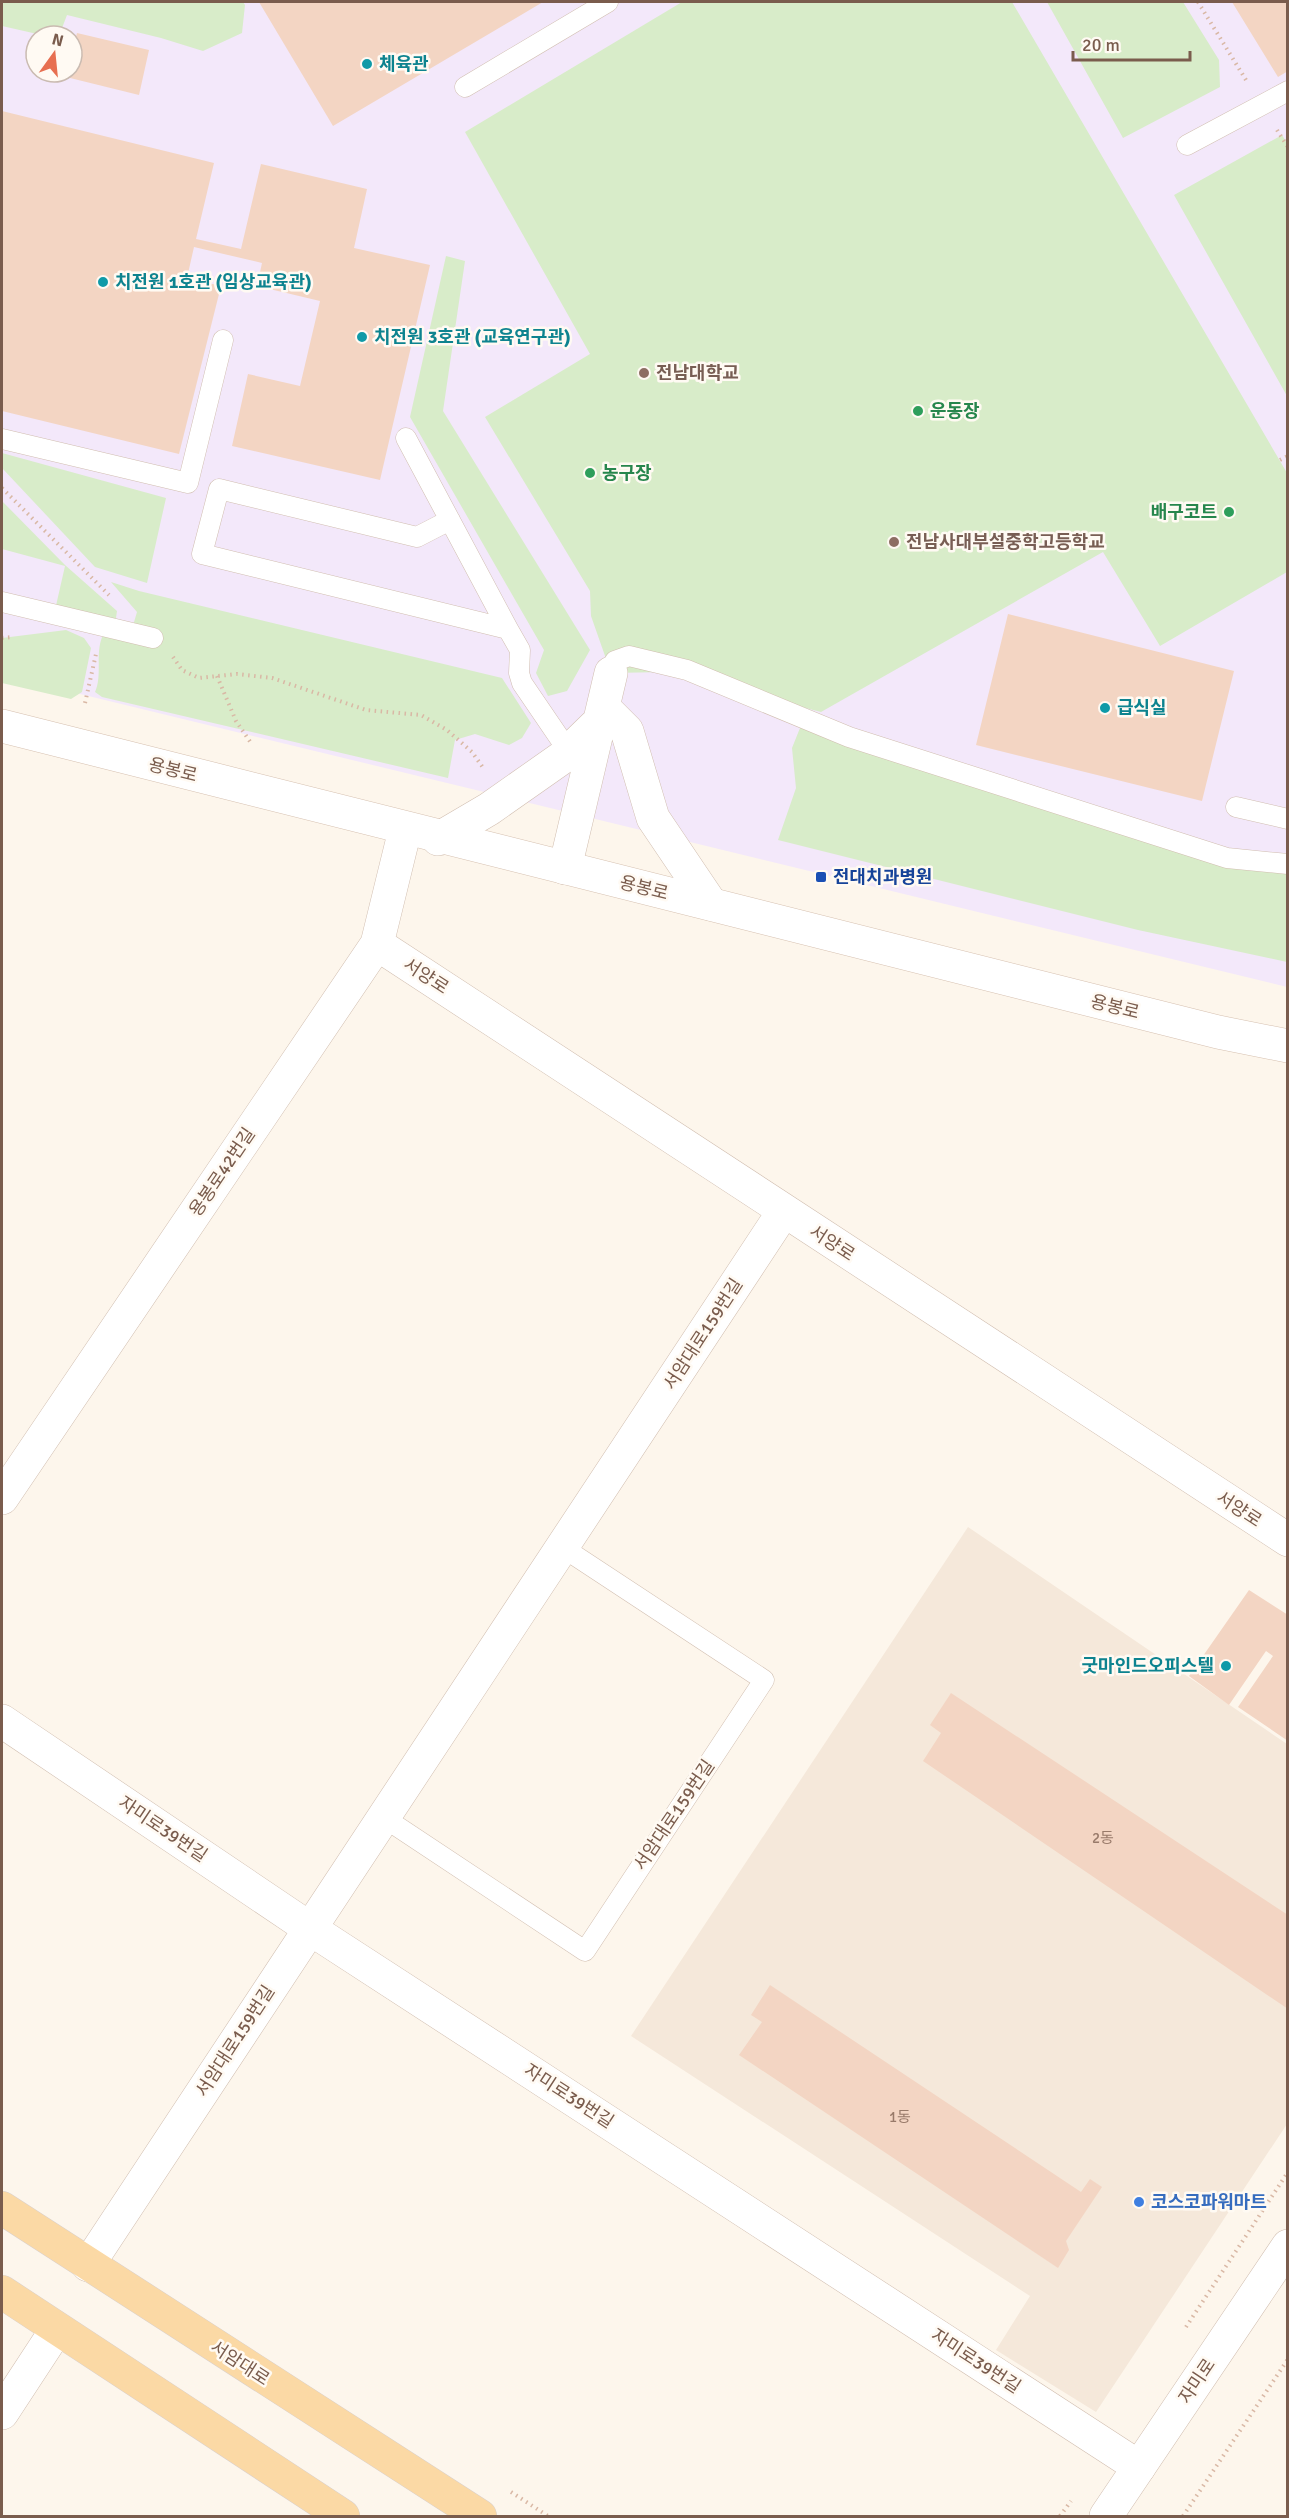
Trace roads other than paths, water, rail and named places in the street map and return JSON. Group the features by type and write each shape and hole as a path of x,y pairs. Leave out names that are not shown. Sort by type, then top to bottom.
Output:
{"main road":[{"name":"서암대로","path":"2,2208 480,2517"},
{"path":"2,2292 344,2517"}],"street":[{"path":"565,868 611,673"},
{"path":"438,839 489,809 569,752 601,714"},
{"path":"601,714 627,731 653,818 711,904"},
{"name":"용봉로","path":"2,726 438,839 711,904 1218,1032 1287,1046"},
{"name":"용봉로42번길","path":"2,1498 377,944 405,830"},
{"name":"서양로","path":"377,944 1287,1540"},
{"name":"서암대로159번길","path":"88,2265 784,1211"},
{"name":"자미로39번길","path":"2,1721 309,1928 1139,2467"},
{"name":"자미로","path":"1106,2517 1287,2247"},
{"path":"2,2413 57,2329"}],"lane":[{"path":"465,87 607,2"},
{"path":"1187,145 1287,91"},
{"path":"2,439 188,483 223,340"},
{"path":"406,438 520,650 519,673 522,683 569,752"},
{"path":"450,520 417,537 219,489 202,554 508,629"},
{"path":"2,602 153,638"},
{"path":"611,673 615,660 629,656 687,670 872,744 1227,858 1287,864"},
{"path":"1236,807 1287,819"},
{"name":"서암대로159번길","path":"383,1817 585,1951 764,1680 562,1547"}],"place":[{"name":"체육관","path":"367,64"},
{"name":"치전원 1호관 (임상교육관)","path":"103,282"},
{"name":"치전원 3호관 (교육연구관)","path":"362,337"},
{"name":"전남대학교","path":"644,373"},
{"name":"운동장","path":"918,411"},
{"name":"농구장","path":"590,473"},
{"name":"배구코트","path":"1229,512"},
{"name":"전남사대부설중학고등학교","path":"894,542"},
{"name":"급식실","path":"1105,708"},
{"name":"전대치과병원","path":"821,877"},
{"name":"굿마인드오피스텔","path":"1226,1666"},
{"name":"코스코파워마트","path":"1139,2202"}]}
